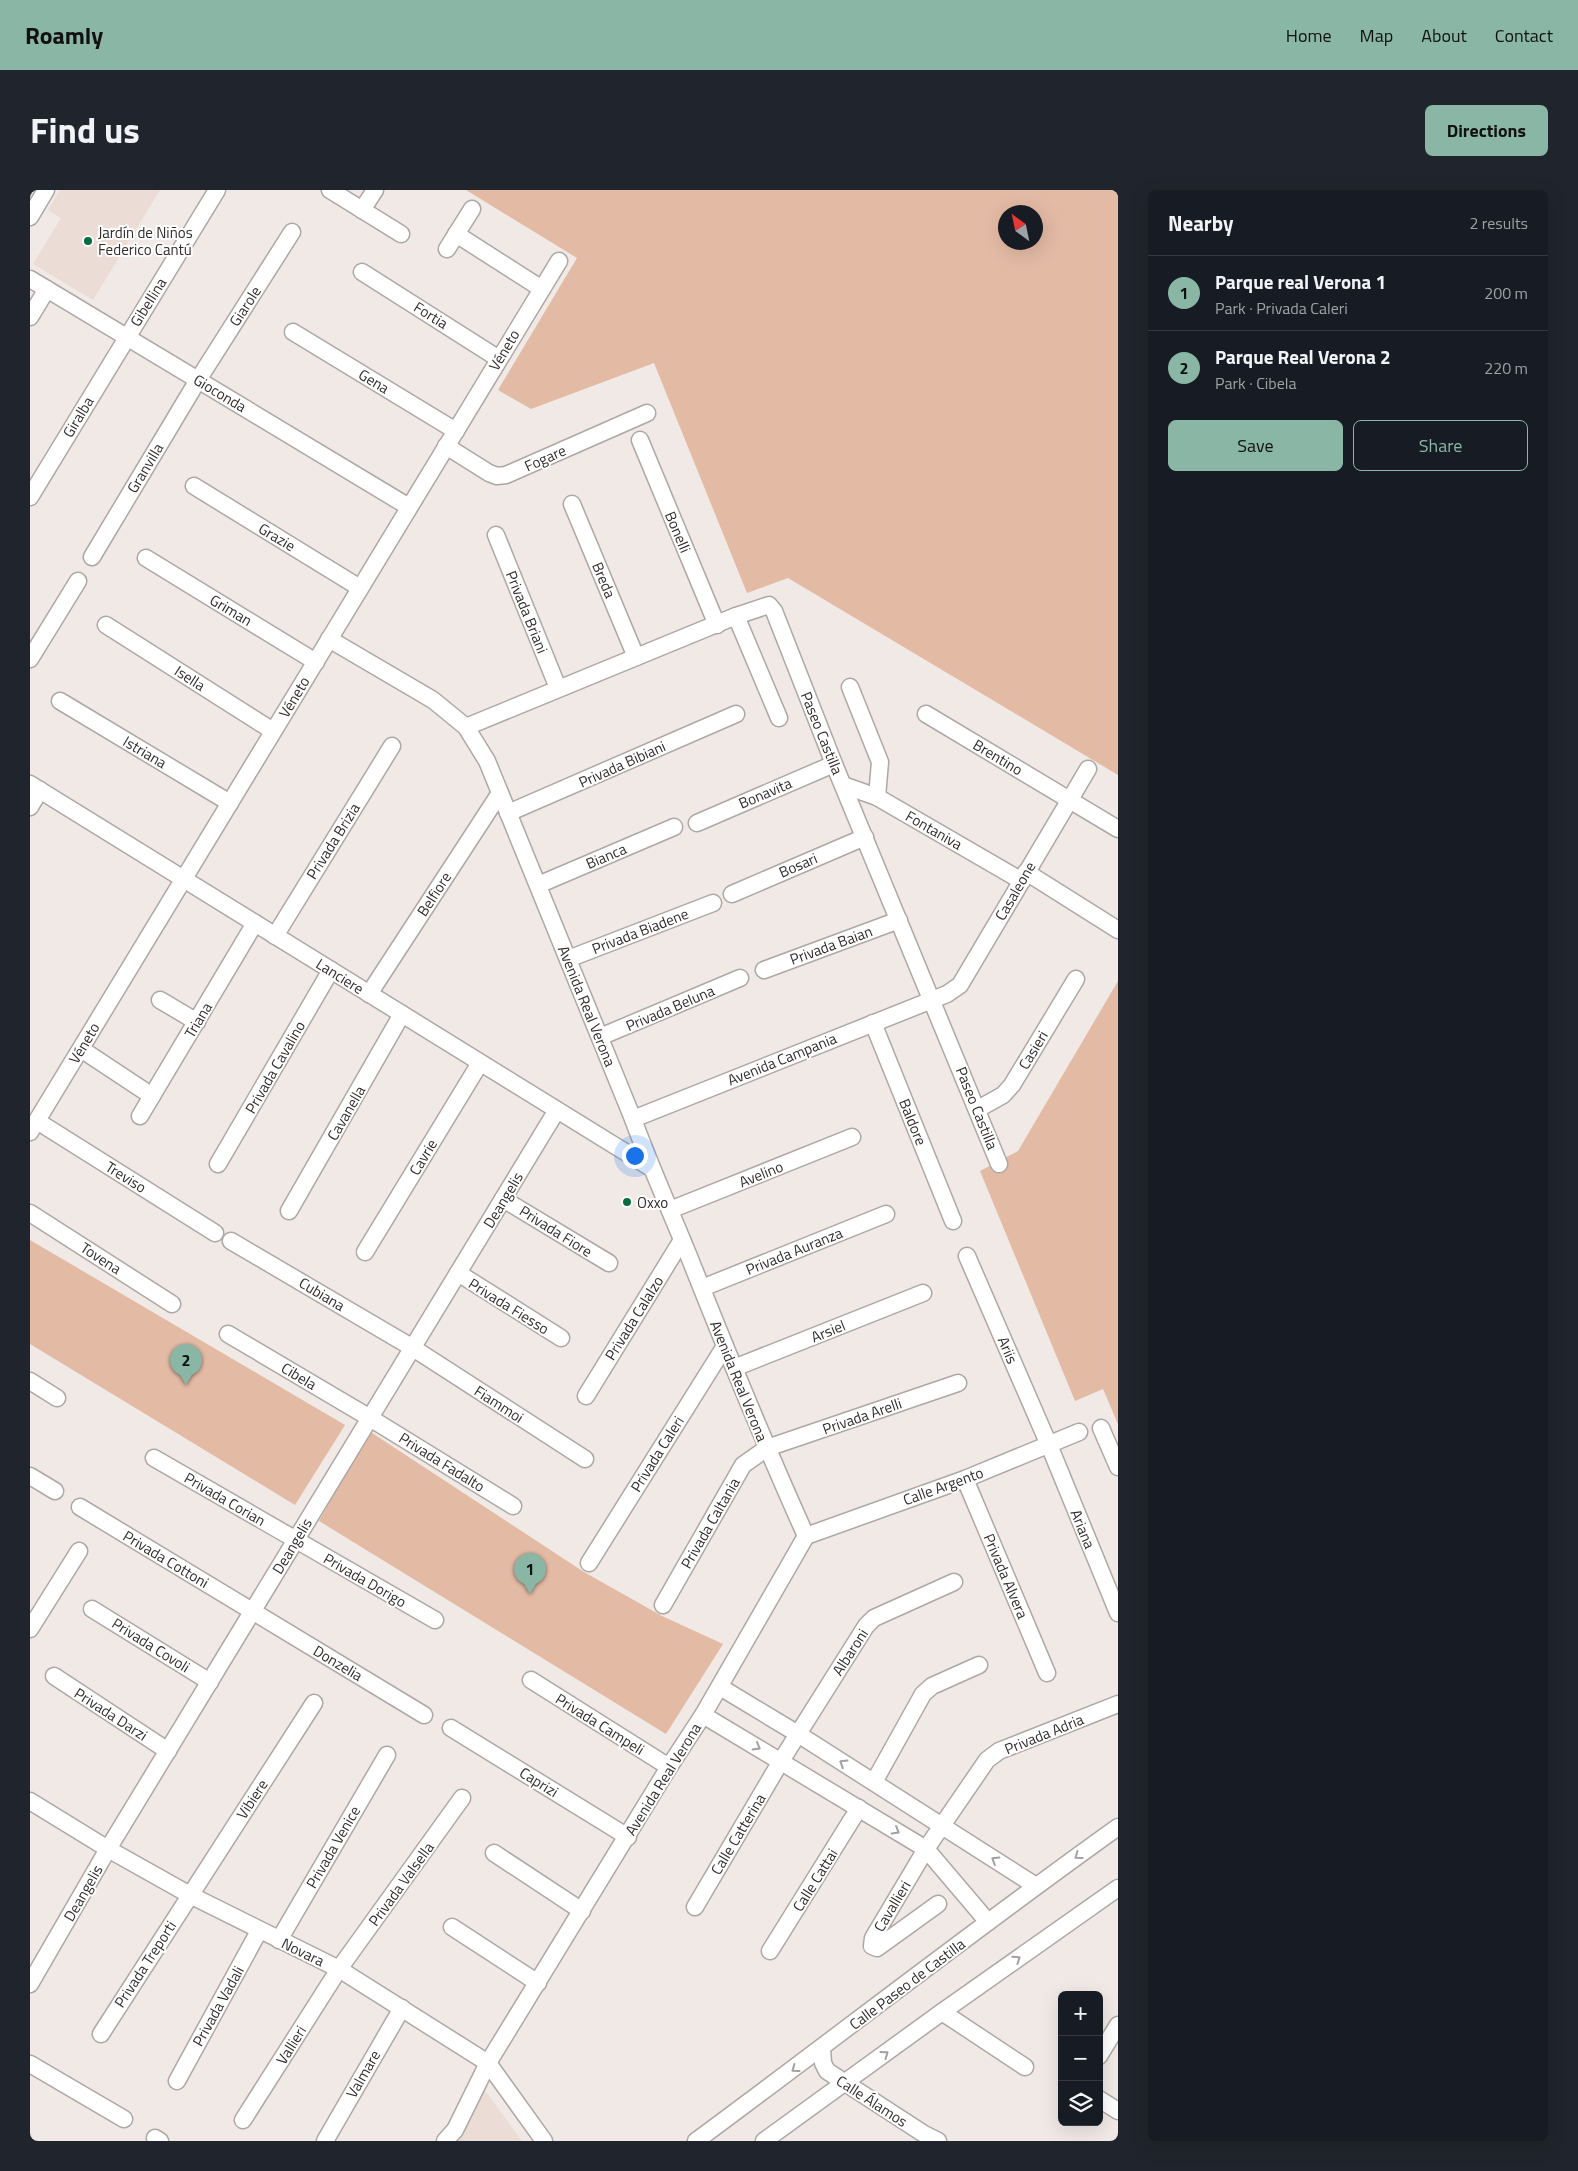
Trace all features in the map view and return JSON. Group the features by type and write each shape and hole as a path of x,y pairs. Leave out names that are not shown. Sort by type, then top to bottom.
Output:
{"street":[{"path":"30,217 46,190"},
{"name":"Gibellina","path":"126,337 217,190"},
{"path":"330,190 401,234"},
{"path":"362,210 375,190"},
{"path":"447,249 472,209"},
{"name":"Giarole","path":"198,380 292,232"},
{"path":"456,234 542,289"},
{"name":"Véneto","path":"33,1127 558,261"},
{"name":"Fortia","path":"362,272 499,359"},
{"name":"Gioconda","path":"30,278 409,507"},
{"path":"30,317 47,289"},
{"name":"Gena","path":"293,332 456,431"},
{"name":"Giralba","path":"30,497 126,337"},
{"name":"Granvilla","path":"92,557 198,380"},
{"name":"Fogare","path":"446,446 489,473 496,476 506,475 647,414"},
{"name":"Bonelli","path":"640,440 716,625"},
{"name":"Grazie","path":"194,486 360,588"},
{"name":"Breda","path":"572,504 636,657"},
{"name":"Privada Briani","path":"496,535 558,688"},
{"name":"Griman","path":"146,558 316,662"},
{"path":"30,659 78,581"},
{"name":"Paseo Castilla","path":"466,726 736,616 769,605 774,611 834,764 978,1109 999,1164"},
{"path":"736,616 779,718"},
{"name":"Isella","path":"106,625 273,731"},
{"name":"Avenida Real Verona","path":"329,639 433,700 466,726 487,761 600,1037 651,1168 767,1448 806,1536 720,1687 488,2063 455,2130 445,2141"},
{"path":"850,688 880,762 877,797"},
{"name":"Istriana","path":"60,701 230,803"},
{"name":"Privada Bibiani","path":"508,813 736,714"},
{"name":"Brentino","path":"926,714 1118,829"},
{"name":"Privada Brizia","path":"275,936 392,746"},
{"name":"Bonavita","path":"697,823 834,764"},
{"name":"Casaleone","path":"932,1001 948,994 960,985 1088,769"},
{"name":"Fontaniva","path":"843,785 877,797 1118,930"},
{"path":"30,807 35,787"},
{"name":"Lanciere","path":"35,787 651,1168"},
{"name":"Belfiore","path":"369,994 500,794"},
{"name":"Bianca","path":"538,885 674,827"},
{"name":"Bosari","path":"732,894 865,837"},
{"name":"Privada Biadene","path":"568,959 712,903"},
{"name":"Privada Baian","path":"764,970 899,920"},
{"name":"Triana","path":"140,1116 255,924"},
{"name":"Privada Cavalino","path":"218,1164 331,970"},
{"name":"Privada Beluna","path":"600,1037 740,978"},
{"name":"Casieri","path":"978,1109 1003,1095 1012,1085 1076,979"},
{"path":"160,1000 198,1022"},
{"name":"Avenida Campania","path":"633,1119 932,1001"},
{"name":"Cavanella","path":"289,1211 402,1014"},
{"name":"Baldore","path":"873,1024 953,1221"},
{"path":"81,1049 152,1096"},
{"name":"Cavrie","path":"365,1252 480,1063"},
{"name":"Deangelis","path":"30,1984 108,1849 558,1110"},
{"name":"Treviso","path":"33,1127 215,1233"},
{"name":"Avelino","path":"670,1210 852,1137"},
{"name":"Privada Fiore","path":"503,1199 608,1264"},
{"name":"Tovena","path":"30,1213 172,1304"},
{"name":"Privada Auranza","path":"702,1288 886,1214"},
{"name":"Privada Calalzo","path":"586,1396 682,1240"},
{"name":"Cubiana","path":"231,1241 413,1348"},
{"name":"Ariis","path":"967,1256 1049,1445"},
{"name":"Privada Fiesso","path":"458,1273 560,1338"},
{"name":"Arsiel","path":"734,1368 923,1293"},
{"name":"Cibela","path":"228,1334 370,1418"},
{"name":"Privada Caleri","path":"589,1563 725,1346"},
{"name":"Fiammoi","path":"413,1348 586,1459"},
{"path":"30,1381 57,1398"},
{"name":"Privada Arelli","path":"767,1448 958,1383"},
{"name":"Privada Fadalto","path":"370,1418 513,1506"},
{"path":"1101,1428 1118,1467"},
{"name":"Calle Argento","path":"806,1536 965,1479 1080,1432"},
{"name":"Ariana","path":"1049,1445 1118,1613"},
{"name":"Privada Caltania","path":"662,1605 744,1465 767,1448"},
{"name":"Privada Corian","path":"154,1458 296,1540"},
{"path":"30,1476 55,1491"},
{"name":"Privada Alvera","path":"965,1479 1047,1673"},
{"name":"Privada Cottoni","path":"80,1507 253,1611"},
{"name":"Privada Dorigo","path":"296,1540 435,1620"},
{"path":"30,1629 78,1551"},
{"name":"Albaroni","path":"781,1761 866,1626 874,1618 954,1582"},
{"name":"Privada Covoli","path":"92,1609 210,1682"},
{"name":"Donzelia","path":"253,1611 424,1715"},
{"path":"874,1782 923,1694 932,1686 979,1665"},
{"name":"Privada Darzi","path":"54,1676 168,1751"},
{"name":"Privada Campeli","path":"531,1680 669,1767"},
{"path":"720,1687 798,1734 1036,1886"},
{"name":"Vibiere","path":"190,1895 314,1703"},
{"name":"Privada Adria","path":"926,1849 987,1760 1000,1751 1118,1704"},
{"path":"703,1715 926,1849 988,1922"},
{"name":"Caprizi","path":"451,1728 628,1836"},
{"name":"Privada Venice","path":"279,1940 387,1755"},
{"name":"Calle Catterina","path":"695,1907 781,1761"},
{"name":"Privada Valsella","path":"339,1969 462,1798"},
{"name":"Novara","path":"30,1801 108,1849 190,1895 259,1931 339,1969 488,2063 544,2141"},
{"name":"Calle Cattai","path":"770,1951 859,1808"},
{"name":"Calle Paseo de Castilla","path":"696,2141 1036,1886 1118,1827"},
{"name":"Cavallieri","path":"926,1849 873,1938 872,1946 876,1948 938,1904"},
{"path":"494,1853 582,1911"},
{"path":"766,2140 942,2012 1118,1888"},
{"name":"Privada Treporti","path":"101,2034 190,1895"},
{"path":"452,1927 538,1983"},
{"name":"Privada Vadali","path":"177,2081 259,1931"},
{"name":"Vallieri","path":"243,2120 339,1969"},
{"name":"Valmare","path":"325,2140 402,2008"},
{"path":"942,2012 1025,2067"},
{"path":"1103,2049 1118,2025"},
{"name":"Calle Álamos","path":"822,2048 823,2063 826,2071 938,2141"},
{"path":"30,2064 124,2119"},
{"path":"1103,2102 1118,2111"}],"shaded area":[{"name":"Jardín de Niños Federico Cantú","path":"60,190 160,190 93,300 33,264 61,218 48,210"},
{"path":"466,190 1118,190 1118,775 788,578 747,593 654,363 531,409 498,390 577,258"},
{"path":"1118,981 1118,1424 1103,1389 1075,1401 980,1171 1018,1151"},
{"path":"30,1240 345,1425 295,1505 30,1344"},
{"path":"369,1431 584,1572 662,1616 723,1644 666,1734 319,1521"},
{"path":"481,2085 522,2141 452,2141"}],"place":[{"name":"Jardín de Niños Federico Cantú","path":"88,241"},
{"name":"Oxxo","path":"627,1202"},
{"name":"Parque Real Verona 2","path":"186,1385"},
{"name":"Parque real Verona 1","path":"530,1594"}]}
